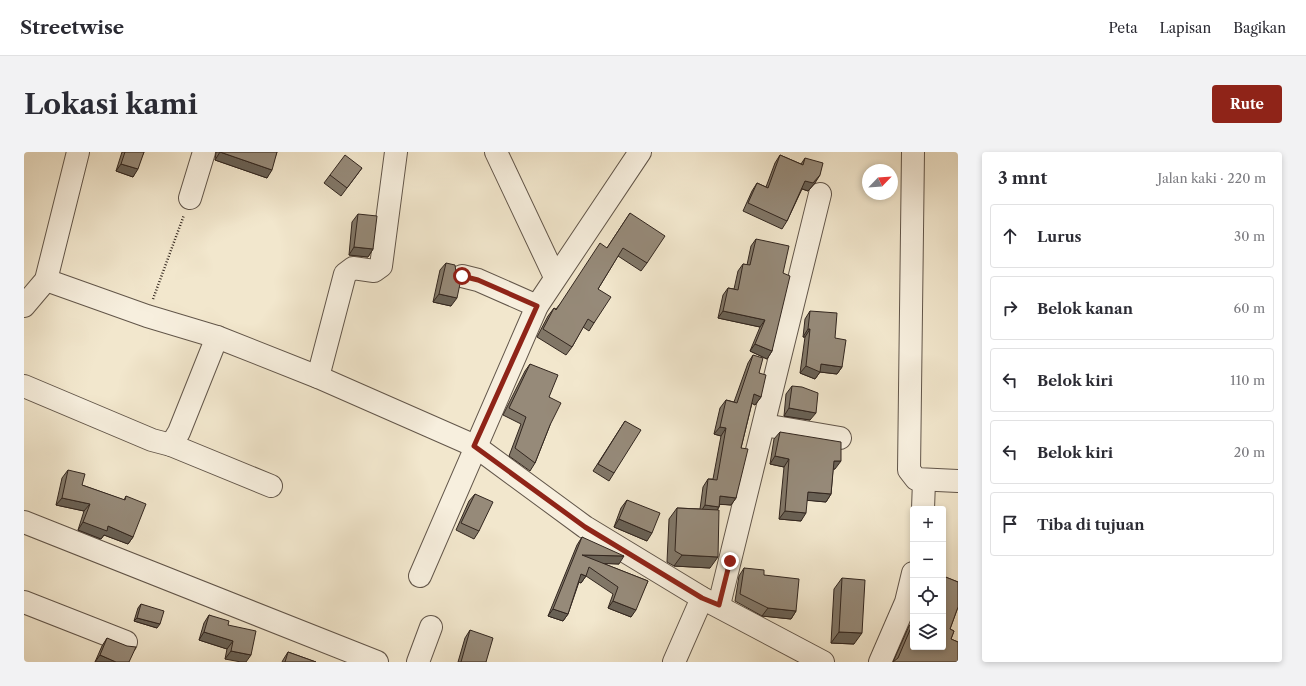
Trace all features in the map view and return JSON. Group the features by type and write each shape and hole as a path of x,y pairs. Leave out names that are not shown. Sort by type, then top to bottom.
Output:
{"street":[{"path":"25,302 46,280 78,152"},
{"path":"190,198 204,152"},
{"path":"318,377 345,274 353,268 374,271 381,266 396,152"},
{"path":"496,152 555,277"},
{"path":"420,576 474,446 537,306 640,152"},
{"path":"913,152 909,470 911,476 924,481 958,481"},
{"path":"674,662 711,601 764,425 820,194"},
{"path":"462,276 478,280 537,306"},
{"path":"46,280 147,316 217,337 318,377 474,446 585,527 711,601 823,662"},
{"path":"171,445 179,432 217,337"},
{"path":"24,386 152,440 171,445 271,486"},
{"path":"764,425 840,438"},
{"path":"923,506 924,481"},
{"path":"24,522 377,662"},
{"path":"880,662 906,602 912,578"},
{"path":"24,602 126,642"},
{"path":"418,662 431,627"}],"path":[{"path":"147,316 190,198"}],"building":[{"path":"125,152 144,152 138,169 121,164"},
{"path":"220,152 277,152 272,170"},
{"path":"345,155 362,168 347,188 330,175"},
{"path":"780,155 803,165 805,158 823,163 820,175 813,183 805,181 787,221 748,203 757,183 768,188"},
{"path":"630,213 665,236 647,263 623,248 598,289 611,297 594,323 588,319 572,347 543,329 554,308 556,310 600,243 607,248"},
{"path":"358,214 377,216 373,249 354,247"},
{"path":"756,239 789,246 783,273 790,276 772,351 755,344 765,320 723,311 728,288 738,290 743,264 750,265"},
{"path":"446,263 455,265 456,272 461,279 457,298 439,294"},
{"path":"810,311 837,313 835,338 846,340 842,367 821,364 820,372 806,366 810,329 808,329"},
{"path":"753,355 763,358 759,373 766,375 761,397 754,394 741,448 748,449 736,498 720,496 719,507 705,505 708,479 717,480 726,428 720,427 726,400 737,403"},
{"path":"530,364 558,375 549,397 561,403 550,425 535,463 515,448 526,417 509,408"},
{"path":"792,386 802,387 818,393 816,413 789,408"},
{"path":"625,421 641,430 614,473 598,464"},
{"path":"780,432 841,442 841,461 834,461 831,494 808,492 806,513 785,511 789,459 775,456"},
{"path":"68,470 85,474 82,485 125,500 126,496 146,504 133,537 108,526 107,531 83,522 90,504 62,498"},
{"path":"475,494 493,502 479,531 461,523"},
{"path":"627,500 660,513 652,533 619,519"},
{"path":"677,508 719,510 718,557 682,555 675,551"},
{"path":"582,537 624,556 582,555 648,581 636,610 613,601 618,587 589,567 586,576 581,574 568,614 553,609"},
{"path":"744,568 764,570 764,575 799,579 796,611 768,608 740,594"},
{"path":"946,577 958,582 958,607 950,629 954,631 951,639 958,642 958,662 893,662 898,658 910,630 910,650 946,650"},
{"path":"842,578 865,580 862,633 839,632"},
{"path":"141,604 164,611 160,624 137,618"},
{"path":"209,615 229,621 228,625 256,631 251,655 231,651 233,641 204,632"},
{"path":"470,630 493,638 486,662 461,662"},
{"path":"107,638 127,646 136,647 129,662 116,662 100,655"},
{"path":"288,652 316,662 285,662"}],"route":[{"path":"462,276 478,280 537,306 474,446 585,527 702,598 719,605 730,561"}]}
